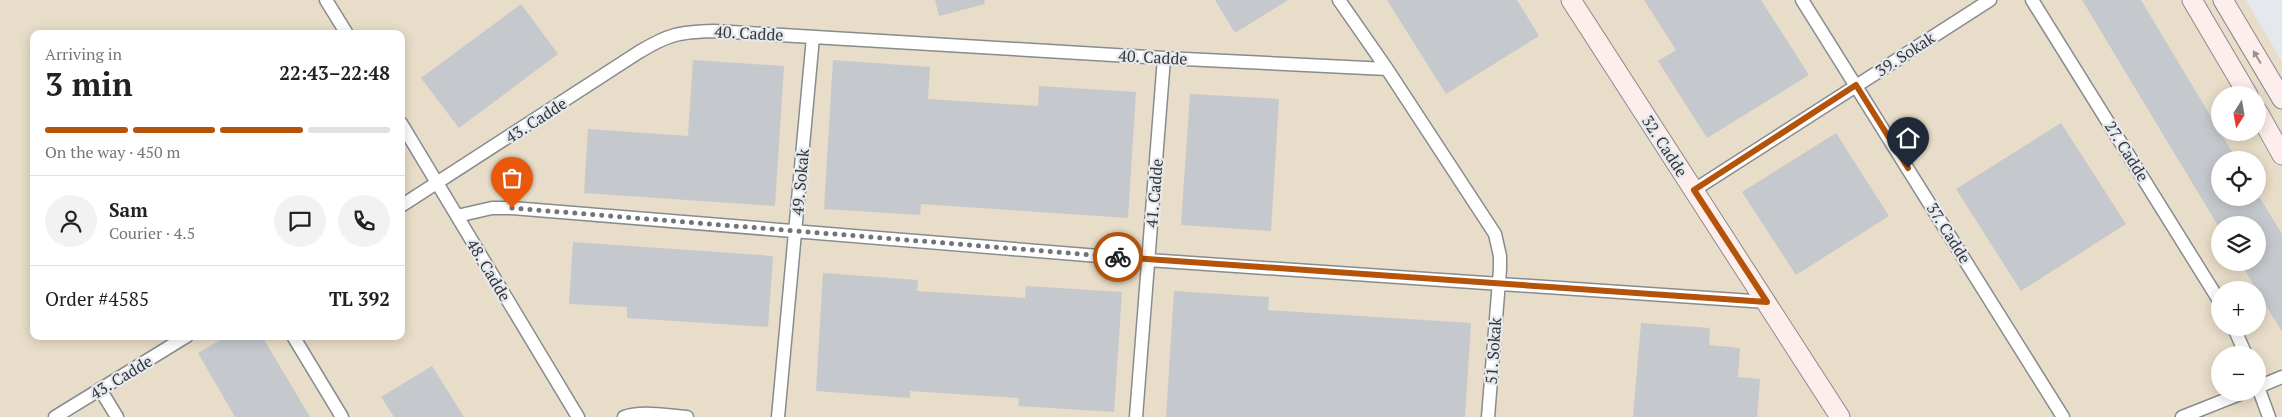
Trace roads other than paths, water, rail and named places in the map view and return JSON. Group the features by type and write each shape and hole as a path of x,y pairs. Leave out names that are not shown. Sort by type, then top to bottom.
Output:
{"street":[{"path":"326,0 345,30"},
{"path":"1339,0 1387,69 1495,234 1500,256 1498,285"},
{"name":"32. Cadde","path":"1571,0 1840,417"},
{"name":"37. Cadde","path":"1802,0 2063,417"},
{"name":"39. Sokak","path":"1694,190 1990,0"},
{"name":"27. Cadde","path":"2032,0 2211,288"},
{"path":"2192,0 2243,86"},
{"path":"2223,0 2282,99"},
{"name":"40. Cadde","path":"672,34 714,31 1164,58 1387,69"},
{"name":"43. Cadde","path":"405,204 639,52 672,34"},
{"name":"49. Sokak","path":"778,417 813,37"},
{"name":"41. Cadde","path":"1136,417 1164,58"},
{"path":"2266,126 2282,155"},
{"name":"48. Cadde","path":"405,130 578,417"},
{"path":"457,216 492,208 512,208 1148,260 1767,302"},
{"name":"51. Sokak","path":"1488,417 1498,285"},
{"name":"43. Cadde","path":"55,417 181,340"},
{"path":"295,340 342,417"},
{"path":"2266,384 2282,377"},
{"path":"100,390 117,417"},
{"path":"2182,417 2222,401"},
{"path":"2263,401 2269,417"},
{"path":"624,417 631,414 647,414 687,417"}]}
